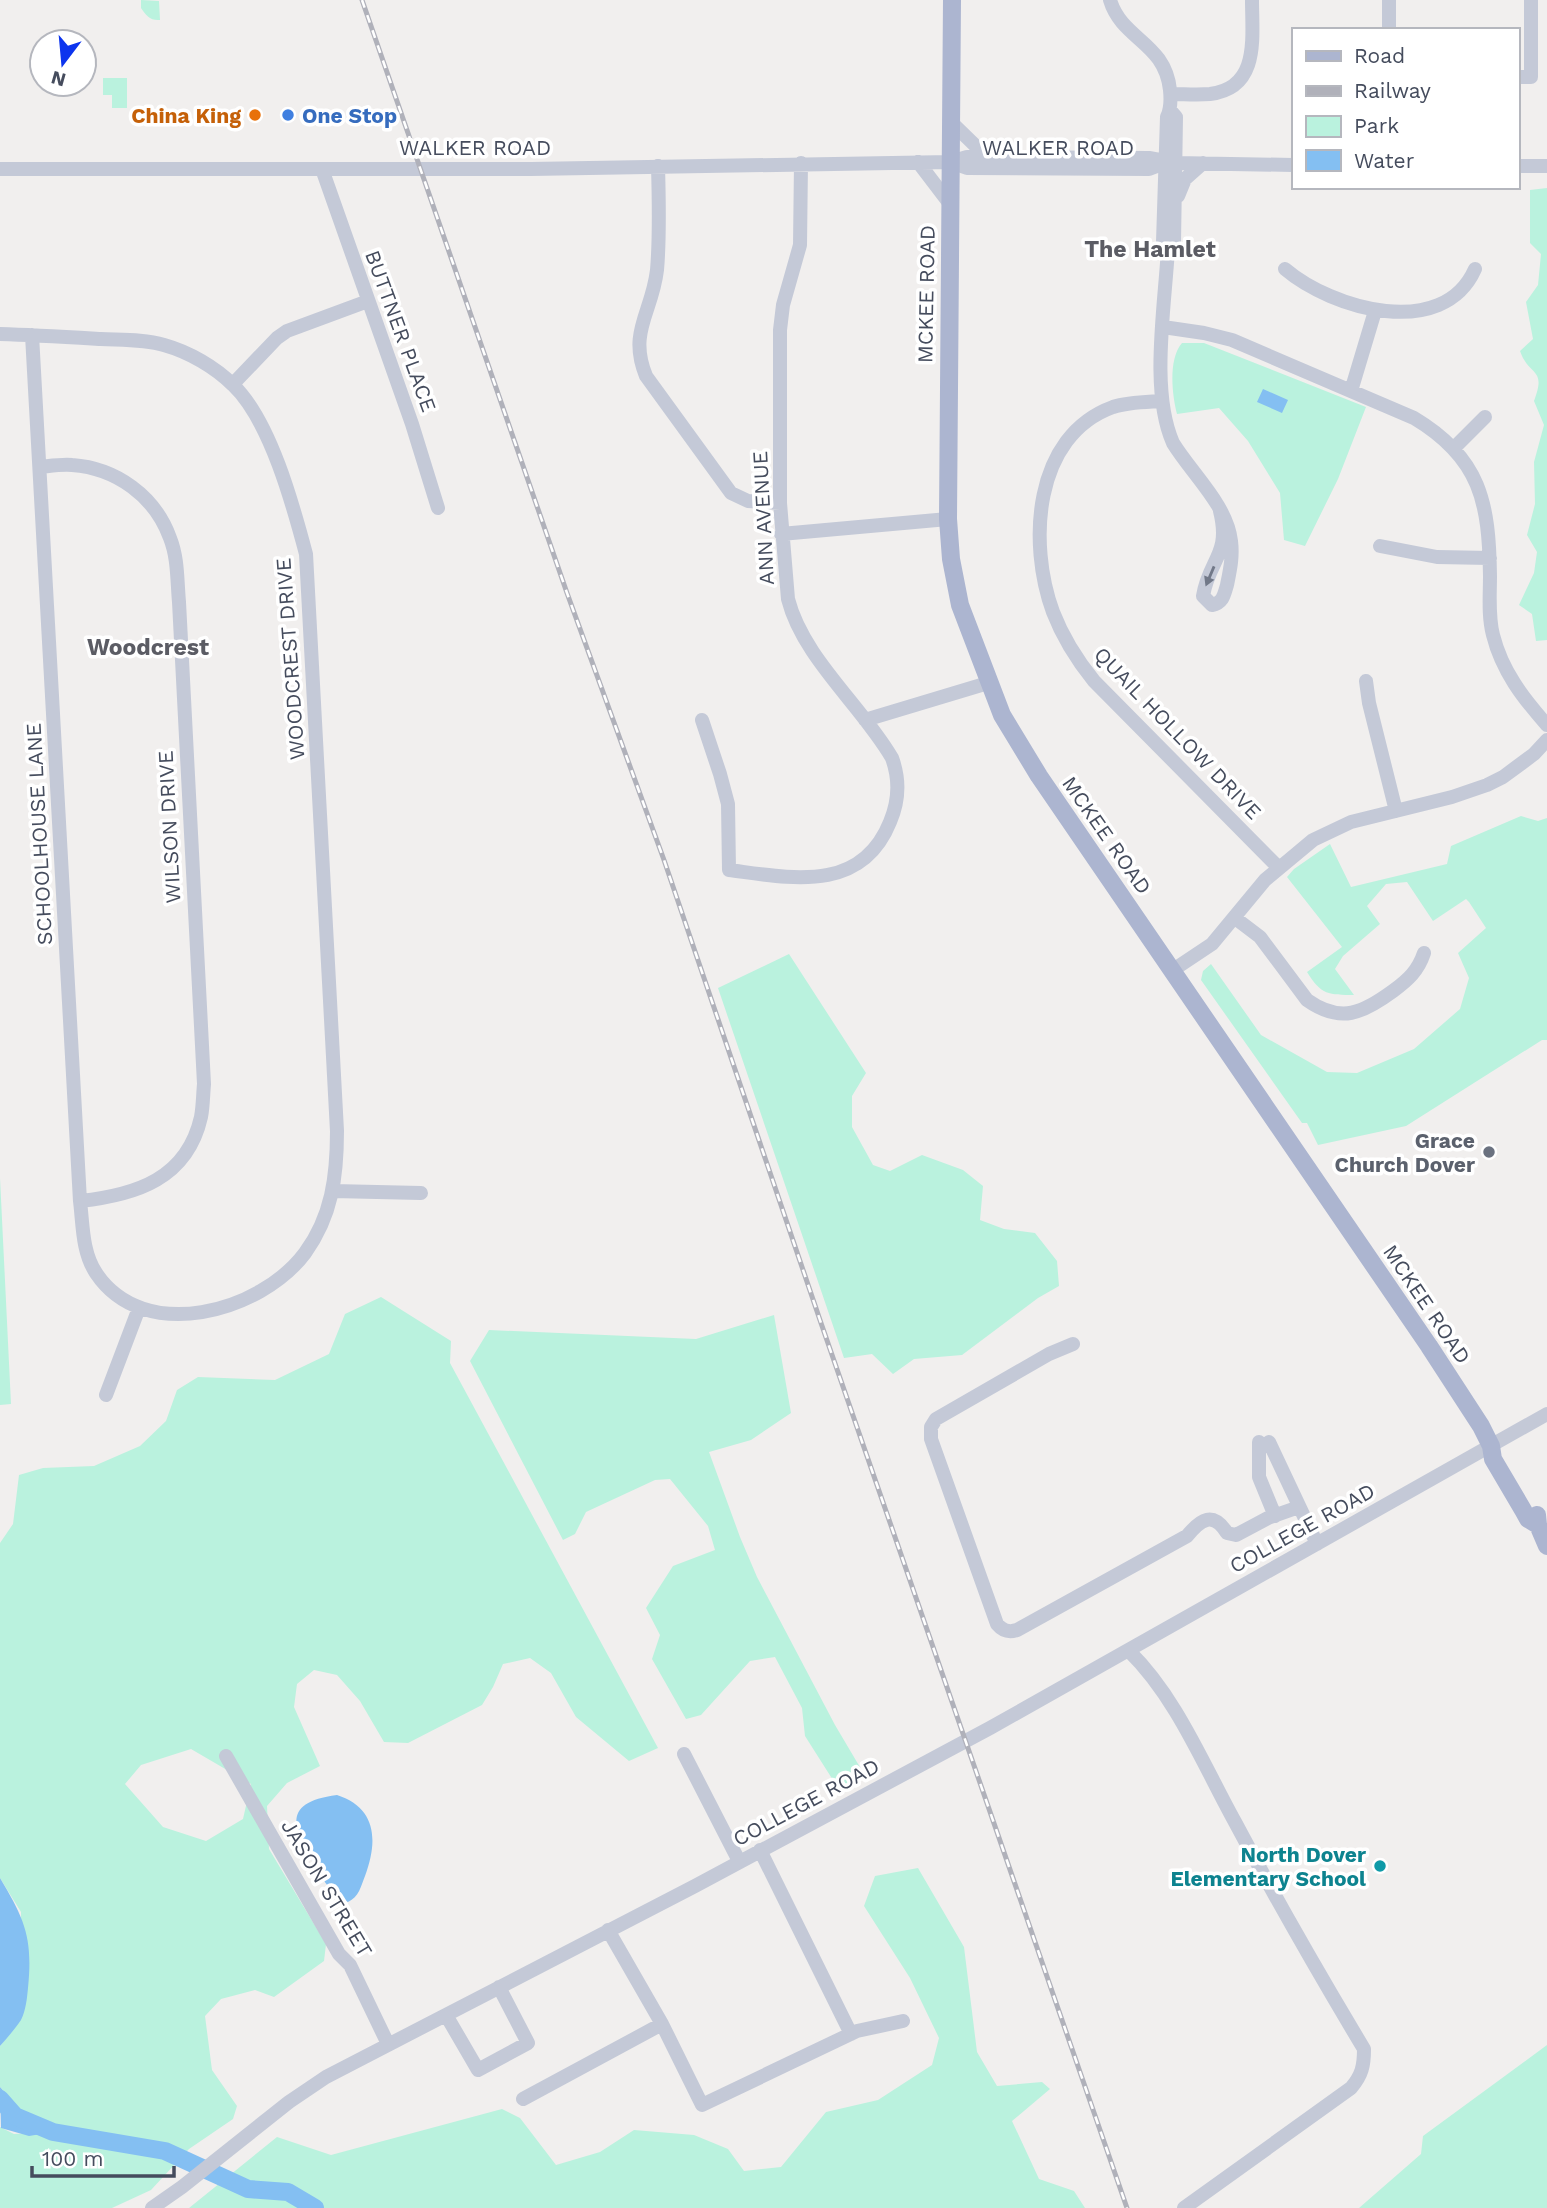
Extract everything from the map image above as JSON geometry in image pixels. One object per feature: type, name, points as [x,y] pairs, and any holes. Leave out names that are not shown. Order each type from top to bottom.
[{"type":"main road","name":"MCKEE ROAD","points":[[952,0],[948,519],[951,559],[960,605],[988,683],[1002,715],[1039,776],[1429,1346],[1491,1446],[1493,1459],[1528,1519],[1538,1525],[1547,1546]]},
{"type":"street","points":[[1110,0],[1125,27],[1148,45],[1162,63],[1169,82],[1170,110],[1176,117],[1163,242],[1168,248]]},
{"type":"street","points":[[1171,94],[1211,94],[1232,87],[1241,80],[1251,53],[1252,0]]},
{"type":"street","points":[[1389,0],[1389,28]]},
{"type":"street","points":[[1519,77],[1531,77],[1531,0]]},
{"type":"street","points":[[951,122],[987,157]]},
{"type":"street","name":"WALKER ROAD","points":[[0,169],[658,166],[950,162],[967,157],[1149,158],[1170,163],[1292,164]]},
{"type":"street","points":[[918,162],[950,204]]},
{"type":"street","name":"WALKER ROAD","points":[[950,162],[967,168],[1137,169],[1149,169],[1170,163]]},
{"type":"street","name":"ANN AVENUE","points":[[702,720],[727,797],[729,870],[793,879],[818,878],[855,865],[875,847],[892,818],[896,805],[898,779],[892,758],[796,624],[788,599],[780,503],[780,330],[783,304],[800,245],[801,163]]},
{"type":"street","points":[[1170,163],[1175,204],[1174,242],[1168,248],[1161,401],[1163,416],[1173,443],[1220,511],[1231,538],[1232,562],[1223,597],[1212,605],[1203,596],[1223,545],[1224,527],[1220,511]]},
{"type":"street","points":[[1175,204],[1185,179],[1203,163]]},
{"type":"street","points":[[658,166],[658,257],[654,291],[638,340],[641,363],[646,376],[731,493],[748,501],[780,503]]},
{"type":"street","points":[[1519,166],[1547,166]]},
{"type":"street","name":"BUTTNER PLACE","points":[[321,169],[412,424],[438,508]]},
{"type":"street","points":[[1285,269],[1305,284],[1375,311],[1409,311],[1448,301],[1464,289],[1475,269]]},
{"type":"street","points":[[233,384],[287,331],[368,301]]},
{"type":"street","points":[[1351,391],[1375,311]]},
{"type":"street","points":[[1163,327],[1232,340],[1414,418],[1454,448],[1480,492],[1488,526],[1491,618],[1497,647],[1511,679],[1547,725]]},
{"type":"street","name":"WOODCREST DRIVE","points":[[0,334],[139,341],[164,345],[195,357],[233,384],[249,404],[267,438],[298,523],[306,554],[337,1131],[337,1170],[333,1191],[326,1215],[304,1253],[264,1288],[224,1308],[188,1315],[166,1314],[139,1308]]},
{"type":"street","name":"SCHOOLHOUSE LANE","points":[[32,335],[80,1200],[85,1247],[103,1282],[139,1308]]},
{"type":"street","name":"QUAIL HOLLOW DRIVE","points":[[1161,401],[1129,404],[1101,413],[1077,429],[1057,455],[1050,471],[1041,509],[1040,548],[1046,588],[1064,638],[1094,681],[1278,867]]},
{"type":"street","points":[[1454,448],[1485,417]]},
{"type":"street","name":"WILSON DRIVE","points":[[40,467],[72,465],[110,474],[128,483],[146,497],[160,516],[171,539],[176,561],[180,615],[204,1084],[201,1117],[188,1147],[172,1169],[159,1179],[139,1190],[115,1197],[80,1200]]},
{"type":"street","points":[[781,534],[948,519]]},
{"type":"street","points":[[1380,546],[1437,557],[1490,558]]},
{"type":"street","points":[[1366,681],[1396,811]]},
{"type":"street","points":[[865,720],[988,683]]},
{"type":"street","points":[[1173,970],[1212,944],[1278,867],[1304,846],[1351,822],[1452,797],[1487,785],[1534,754],[1547,740]]},
{"type":"street","points":[[1235,918],[1260,937],[1307,1000],[1338,1014],[1361,1012],[1372,1006],[1410,978],[1424,953]]},
{"type":"street","points":[[333,1191],[421,1193]]},
{"type":"street","points":[[106,1395],[139,1308]]},
{"type":"street","points":[[1073,1344],[1049,1354],[947,1412],[936,1419],[931,1427],[931,1439],[980,1580],[1001,1629],[1017,1630],[1187,1536],[1198,1522],[1212,1520],[1220,1523],[1227,1533],[1236,1535],[1299,1507]]},
{"type":"street","name":"COLLEGE ROAD","points":[[152,2208],[289,2102],[326,2077],[989,1728],[1547,1414]]},
{"type":"street","points":[[1275,1516],[1259,1477],[1264,1442],[1317,1544]]},
{"type":"street","points":[[1129,1651],[1147,1668],[1174,1710],[1289,1922],[1364,2049],[1364,2065],[1360,2077],[1351,2088],[1184,2208]]},
{"type":"street","points":[[684,1754],[739,1861]]},
{"type":"street","name":"JASON STREET","points":[[226,1756],[339,1954],[350,1965],[387,2044]]},
{"type":"street","points":[[760,1850],[852,2034]]},
{"type":"street","points":[[608,1930],[662,2024],[702,2105],[852,2034],[903,2021]]},
{"type":"street","points":[[446,2015],[478,2070],[528,2043],[499,1987]]},
{"type":"street","points":[[523,2099],[662,2024]]},
{"type":"green space","points":[[141,0],[159,1],[160,20],[154,20],[147,15],[141,8]]},
{"type":"green space","points":[[103,78],[127,78],[127,108],[112,108],[112,95],[103,95]]},
{"type":"green space","points":[[1547,188],[1547,640],[1536,641],[1532,614],[1519,605],[1534,573],[1537,552],[1527,535],[1535,504],[1534,462],[1544,425],[1534,401],[1538,390],[1538,377],[1520,351],[1533,339],[1526,302],[1538,285],[1541,254],[1530,243],[1530,190]]},
{"type":"green space","points":[[1182,343],[1204,343],[1366,407],[1338,479],[1305,546],[1284,540],[1280,493],[1248,441],[1219,408],[1177,414],[1173,367]]},
{"type":"green space","points":[[1521,816],[1538,821],[1547,818],[1547,1040],[1542,1040],[1406,1126],[1318,1145],[1307,1123],[1302,1123],[1201,980],[1203,971],[1211,964],[1261,1035],[1327,1072],[1357,1073],[1414,1049],[1460,1009],[1469,978],[1458,953],[1486,928],[1469,902],[1466,899],[1433,921],[1407,882],[1386,884],[1367,906],[1380,924],[1343,956],[1335,969],[1354,995],[1332,994],[1321,989],[1307,972],[1342,947],[1287,877],[1330,844],[1351,887],[1447,864],[1451,846]]},
{"type":"green space","points":[[789,954],[866,1073],[852,1096],[852,1127],[873,1165],[890,1171],[922,1155],[963,1170],[983,1186],[980,1220],[1004,1229],[1035,1233],[1057,1261],[1059,1286],[1038,1298],[962,1355],[914,1359],[893,1374],[872,1354],[844,1358],[718,988]]},
{"type":"green space","points":[[0,1178],[11,1404],[0,1405]]},
{"type":"green space","points":[[381,1297],[451,1341],[450,1363],[658,1748],[629,1761],[576,1717],[551,1673],[530,1658],[503,1664],[482,1705],[408,1743],[384,1742],[360,1701],[337,1675],[314,1670],[297,1684],[294,1707],[320,1766],[287,1783],[267,1806],[269,1849],[326,1944],[324,1961],[274,1997],[255,1990],[221,1999],[205,2016],[212,2070],[237,2106],[233,2119],[189,2149],[151,2190],[112,2208],[0,2208],[0,2127],[14,2134],[53,2132],[19,2109],[0,2087],[0,2046],[21,2019],[21,1912],[0,1878],[0,1543],[13,1524],[19,1475],[43,1468],[94,1466],[140,1446],[166,1421],[177,1390],[198,1377],[275,1380],[329,1354],[345,1314]],"holes":[[[191,1749],[251,1784],[243,1819],[206,1841],[163,1827],[125,1784],[141,1765]]]},
{"type":"green space","points":[[774,1315],[791,1413],[751,1440],[709,1452],[757,1577],[864,1774],[838,1788],[805,1736],[802,1708],[775,1657],[750,1661],[701,1715],[686,1719],[652,1659],[660,1635],[646,1608],[673,1566],[715,1550],[708,1526],[670,1479],[655,1480],[586,1512],[575,1534],[563,1540],[470,1361],[489,1330],[696,1339]]},
{"type":"green space","points":[[918,1868],[964,1947],[977,2052],[997,2086],[1042,2082],[1050,2089],[1012,2121],[1039,2179],[1074,2191],[1085,2208],[189,2208],[277,2137],[331,2155],[502,2109],[520,2118],[556,2165],[600,2152],[634,2130],[694,2135],[728,2149],[744,2171],[781,2167],[826,2112],[878,2100],[932,2065],[939,2038],[910,1978],[864,1906],[875,1876]]},
{"type":"green space","points":[[1547,2045],[1547,2208],[1359,2208],[1421,2154],[1423,2136]]},
{"type":"water","points":[[1263,389],[1288,400],[1282,413],[1257,402]]},
{"type":"water","points":[[337,1795],[360,1808],[371,1827],[372,1850],[369,1863],[357,1894],[348,1902],[336,1895],[323,1879],[305,1848],[297,1826],[300,1809],[320,1798]]},
{"type":"water","points":[[0,1878],[16,1906],[25,1930],[29,1971],[23,2016],[0,2046]]},
{"type":"water","points":[[0,2087],[19,2109],[53,2132],[29,2136],[1,2128]]},
{"type":"waterway","points":[[0,2099],[15,2116],[53,2132],[165,2151],[248,2189],[288,2192],[315,2208]]},
{"type":"railway","points":[[362,0],[567,593],[664,860],[1127,2208]]},
{"type":"place","name":"China King","points":[[255,115]]},
{"type":"place","name":"One Stop","points":[[288,115]]},
{"type":"place","name":"Grace Church Dover","points":[[1489,1152]]},
{"type":"place","name":"North Dover Elementary School","points":[[1380,1866]]},
{"type":"district","name":"The Hamlet","points":[[1150,249]]},
{"type":"district","name":"Woodcrest","points":[[148,647]]}]
